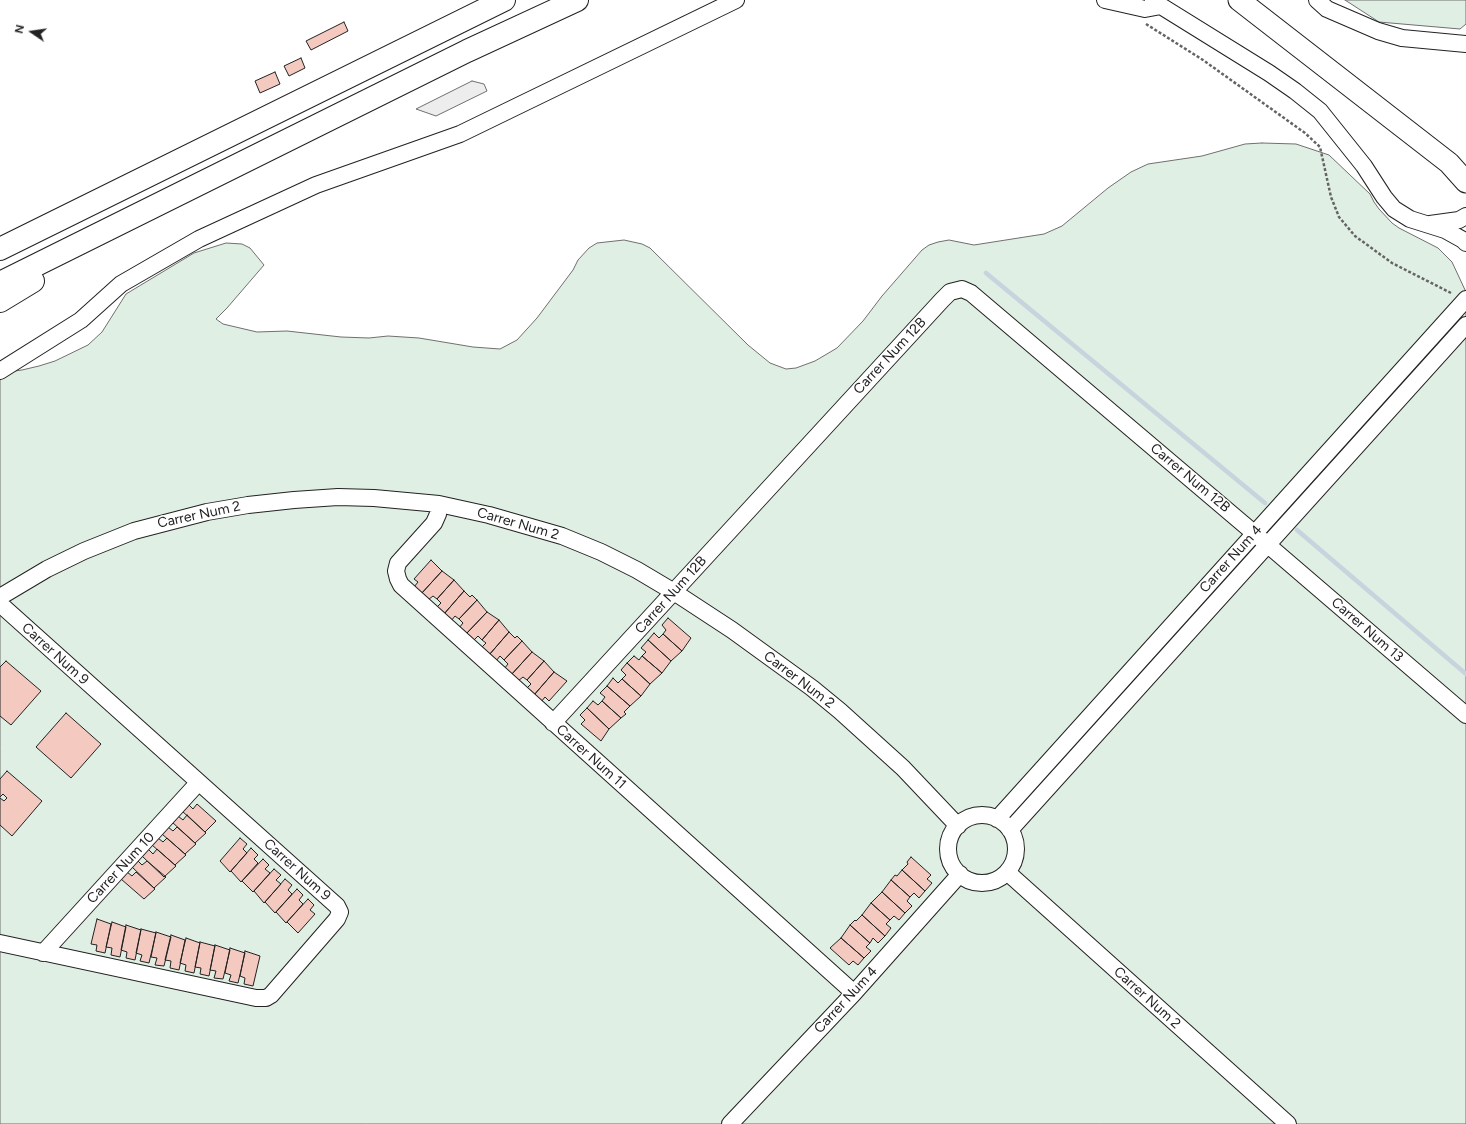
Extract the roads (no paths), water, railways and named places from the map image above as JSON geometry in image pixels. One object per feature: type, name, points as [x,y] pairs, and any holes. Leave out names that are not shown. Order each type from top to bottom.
[{"type":"highway","points":[[0,248],[28,236],[504,0]]},
{"type":"highway","points":[[0,283],[467,51],[577,0]]},
{"type":"highway","points":[[0,301],[159,205]]},
{"type":"main road","points":[[1239,0],[1457,163],[1466,182]]},
{"type":"street","points":[[0,371],[81,320],[121,284],[199,239],[316,185],[460,134],[736,0]]},
{"type":"street","points":[[1105,0],[1145,10],[1157,3],[1269,73],[1320,111],[1364,166],[1384,197],[1394,209],[1402,215],[1427,225],[1445,230],[1466,243]]},
{"type":"street","points":[[1317,0],[1327,9],[1378,31],[1402,38],[1466,44]]},
{"type":"street","points":[[1427,225],[1459,220],[1466,216]]},
{"type":"street","name":"Carrer Num 12B","points":[[553,723],[942,300],[950,292],[962,289],[971,293],[1268,545]]},
{"type":"street","name":"Carrer Num 4","points":[[997,818],[1465,301]]},
{"type":"street","name":"Carrer Num 4","points":[[1010,830],[1466,325]]},
{"type":"street","name":"Carrer Num 2","points":[[0,597],[47,569],[84,551],[134,531],[207,512],[248,505],[286,500],[338,498],[401,500],[440,504],[489,515],[562,536],[601,552],[674,592],[732,630],[812,688],[872,740],[903,768],[958,826]]},
{"type":"street","name":"Carrer Num 11","points":[[440,504],[434,523],[398,563],[396,571],[401,585],[854,993]]},
{"type":"street","name":"Carrer Num 13","points":[[1268,545],[1466,715]]},
{"type":"street","name":"Carrer Num 9","points":[[0,604],[337,906],[340,912],[337,919],[271,995],[266,998],[256,998],[0,943]]},
{"type":"street","name":"Carrer Num 10","points":[[43,953],[198,783]]},
{"type":"street","points":[[985,815],[997,818],[1005,824],[1010,830],[1016,843],[1016,854],[1012,865],[1007,872],[996,880],[986,883],[975,882],[964,878],[956,870],[950,860],[950,838],[958,826],[964,820],[974,816],[985,815]]},
{"type":"street","name":"Carrer Num 2","points":[[1007,872],[1288,1124]]},
{"type":"street","name":"Carrer Num 4","points":[[730,1124],[854,993],[960,874]]},
{"type":"waterway","points":[[986,273],[1265,503]]},
{"type":"waterway","points":[[1297,530],[1466,674]]}]
